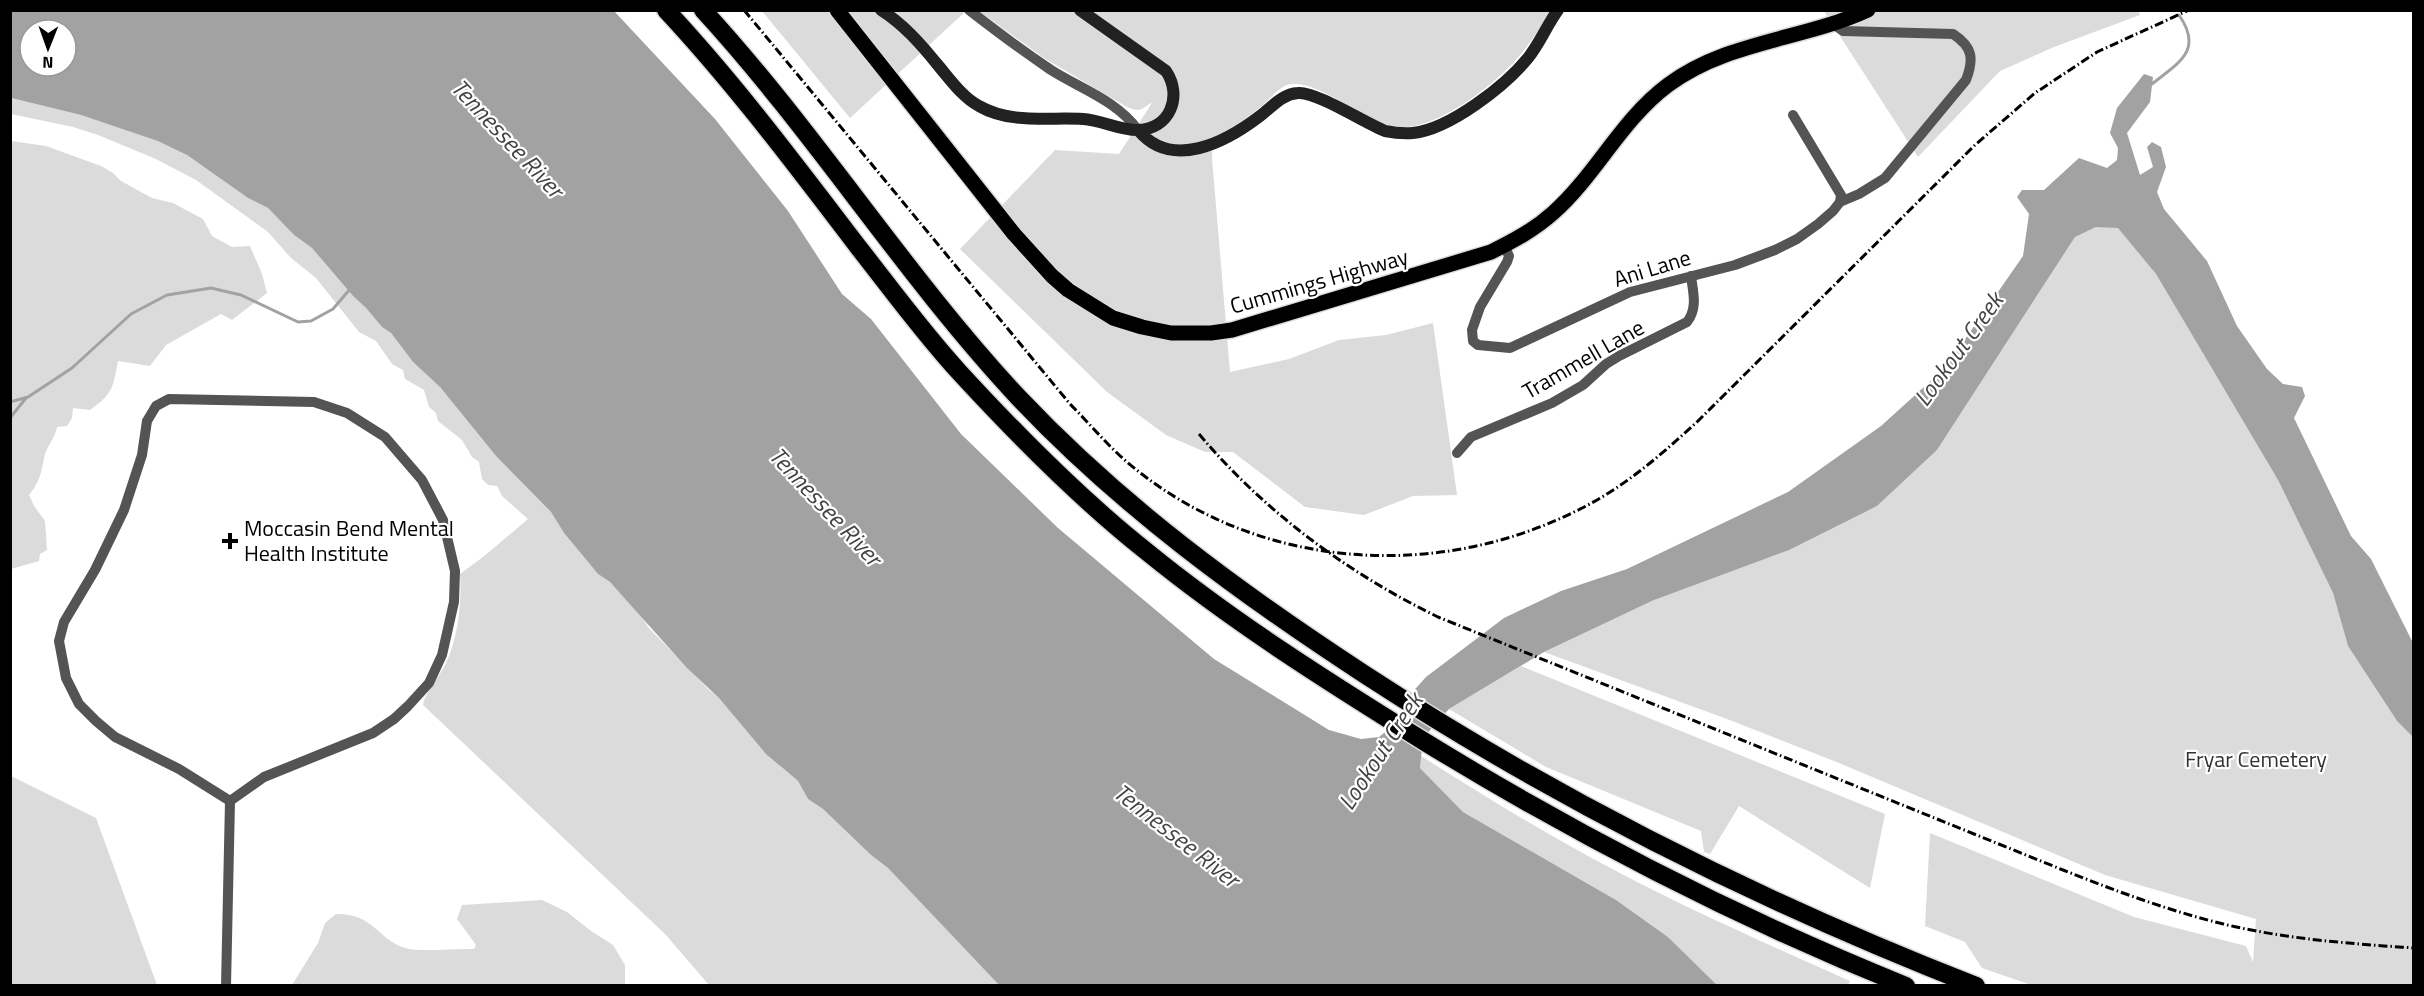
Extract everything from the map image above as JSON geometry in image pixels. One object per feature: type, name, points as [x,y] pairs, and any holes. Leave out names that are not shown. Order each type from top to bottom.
[{"type":"highway","points":[[666,10],[747,104],[904,306],[957,370],[1078,493],[1145,550],[1223,610],[1450,757],[1602,844],[1695,893],[1804,944],[1906,986]]},
{"type":"highway","points":[[703,10],[786,110],[965,338],[1067,447],[1131,505],[1210,568],[1286,623],[1461,735],[1615,823],[1706,869],[1857,938],[1976,986]]},
{"type":"main road","name":"Cummings Highway","points":[[837,10],[991,207],[1045,268],[1081,300],[1122,321],[1171,333],[1211,333],[1232,330],[1491,252],[1522,236],[1554,212],[1624,127],[1671,83],[1695,68],[1723,56],[1833,24],[1868,10]]},
{"type":"main road","points":[[881,10],[908,31],[966,96],[979,106],[996,114],[1018,118],[1091,120],[1138,130],[1155,125],[1170,111],[1174,90],[1172,80],[1158,64],[1080,10]]},
{"type":"main road","points":[[1138,130],[1158,146],[1176,151],[1208,146],[1236,133],[1284,97],[1302,92],[1385,131],[1400,134],[1433,128],[1478,104],[1504,83],[1530,56],[1558,10]]},
{"type":"street","points":[[969,10],[1053,71],[1113,105],[1128,117],[1138,130]]},
{"type":"street","name":"Ani Lane","points":[[1504,245],[1509,256],[1507,262],[1490,289],[1474,322],[1473,341],[1478,345],[1510,348],[1630,292],[1735,265],[1797,239],[1818,224],[1840,202],[1859,194],[1885,178],[1966,80],[1972,65],[1970,52],[1963,41],[1953,34],[1843,31],[1833,24]]},
{"type":"street","points":[[1793,115],[1842,195],[1840,202]]},
{"type":"street","name":"Trammell Lane","points":[[1457,453],[1471,437],[1552,403],[1583,384],[1619,356],[1687,322],[1693,314],[1694,304],[1691,276]]},
{"type":"street","points":[[169,399],[314,402],[347,413],[385,437],[422,480],[443,520],[454,571],[454,602],[442,655],[429,683],[394,719],[373,733],[264,777],[230,801],[179,769],[115,736],[96,721],[79,704],[66,678],[59,641],[64,622],[95,570],[123,510],[142,455],[147,421],[156,406],[169,399]]},
{"type":"street","points":[[226,986],[230,801]]},
{"type":"green space","points":[[1827,10],[2138,10],[2140,15],[2054,47],[2000,71],[1918,157],[1825,13]]},
{"type":"green space","points":[[762,11],[966,11],[850,118]]},
{"type":"green space","points":[[979,11],[1551,11],[1531,41],[1506,70],[1462,105],[1430,121],[1410,127],[1386,125],[1370,119],[1322,91],[1301,84],[1292,84],[1280,89],[1239,123],[1213,137],[1212,158],[1230,372],[1289,359],[1339,340],[1386,335],[1433,323],[1457,495],[1413,496],[1364,515],[1305,507],[1233,452],[1205,452],[1166,435],[1107,392],[960,249],[1055,150],[1119,154],[1152,103],[1139,110],[1127,107],[1044,58]]},
{"type":"green space","points":[[10,98],[81,115],[158,140],[187,155],[248,198],[268,208],[294,235],[312,248],[353,296],[382,327],[391,333],[413,362],[440,387],[496,456],[551,512],[564,533],[598,574],[610,582],[636,609],[649,628],[719,698],[782,768],[798,781],[808,799],[823,809],[888,868],[999,985],[709,985],[665,934],[423,705],[446,663],[454,642],[460,608],[460,574],[528,519],[502,496],[497,486],[488,485],[482,479],[479,462],[472,457],[462,440],[438,421],[436,413],[429,407],[424,390],[405,379],[403,370],[392,364],[376,341],[359,332],[316,278],[291,258],[268,232],[196,180],[156,159],[73,127],[11,114]]},
{"type":"green space","points":[[11,141],[46,146],[101,166],[121,181],[152,198],[173,203],[203,219],[212,236],[232,247],[250,246],[267,293],[232,320],[221,314],[166,345],[150,366],[118,361],[113,384],[108,394],[90,410],[73,408],[72,418],[67,426],[57,427],[45,454],[38,480],[29,495],[45,521],[47,550],[40,554],[39,561],[11,569]]},
{"type":"green space","name":"Fryar Cemetery","points":[[2096,227],[2118,227],[2156,274],[2278,480],[2333,593],[2348,646],[2397,721],[2413,737],[2413,985],[2034,986],[1982,968],[1965,942],[1925,926],[1930,833],[2134,917],[2246,946],[2253,962],[2256,919],[2105,875],[1839,763],[1544,652],[1654,600],[1877,506],[1937,450],[2075,237]]},
{"type":"green space","points":[[1521,666],[1885,814],[1870,888],[1739,806],[1710,854],[1704,852],[1701,831],[1546,767],[1449,709]]},
{"type":"green space","points":[[1421,756],[1593,859],[1704,915],[1850,981],[1848,985],[1717,985],[1668,937],[1616,900],[1463,812],[1420,768]]},
{"type":"green space","points":[[11,776],[96,818],[157,985],[11,985]]},
{"type":"green space","points":[[542,900],[567,912],[613,945],[625,965],[625,985],[292,985],[318,943],[325,923],[336,914],[349,915],[368,922],[388,939],[405,948],[474,949],[476,945],[457,919],[462,905]]},
{"type":"water","points":[[11,11],[614,11],[715,119],[788,211],[842,294],[871,319],[961,434],[1058,528],[1214,659],[1329,730],[1361,739],[1379,737],[1395,724],[1409,696],[1426,677],[1504,618],[1561,591],[1627,569],[1788,492],[1881,426],[1945,368],[2023,256],[2029,214],[2017,197],[2022,190],[2044,190],[2079,158],[2107,168],[2117,160],[2118,148],[2110,133],[2117,108],[2144,74],[2153,77],[2150,102],[2127,133],[2140,175],[2153,167],[2147,147],[2152,142],[2161,147],[2166,167],[2157,192],[2164,209],[2207,261],[2237,326],[2267,369],[2283,384],[2302,387],[2305,396],[2294,418],[2351,536],[2371,559],[2413,643],[2413,737],[2397,721],[2348,646],[2333,593],[2278,480],[2156,274],[2118,228],[2096,227],[2075,237],[1937,450],[1877,506],[1789,550],[1654,600],[1544,652],[1449,709],[1423,738],[1420,768],[1463,812],[1616,900],[1668,937],[1717,985],[999,985],[888,868],[823,809],[808,799],[798,781],[766,754],[719,698],[687,668],[610,582],[598,574],[564,533],[551,512],[496,456],[440,387],[413,362],[391,333],[382,327],[353,296],[312,248],[294,235],[268,208],[248,198],[187,155],[158,141],[81,115],[11,98]]},
{"type":"waterway","points":[[2148,82],[2152,84],[2185,55],[2189,38],[2179,15]]},
{"type":"waterway","points":[[10,402],[28,397],[72,368],[131,314],[167,295],[211,288],[241,295],[298,322],[311,321],[333,309],[350,289]]},
{"type":"waterway","points":[[10,418],[26,398]]},
{"type":"railway","points":[[744,10],[1070,404],[1127,462],[1176,497],[1229,525],[1285,543],[1343,553],[1402,555],[1461,549],[1519,535],[1574,512],[1624,483],[1698,421],[1975,145],[2035,93],[2097,52],[2189,10]]},
{"type":"railway","points":[[1199,434],[1251,489],[1309,538],[1371,580],[1438,617],[2063,870],[2151,903],[2218,923],[2284,936],[2414,948]]},
{"type":"place","name":"Moccasin Bend Mental Health Institute","points":[[230,541]]},
{"type":"water label","name":"Tennessee River","points":[[508,138]]},
{"type":"water label","name":"Lookout Creek","points":[[1958,349]]},
{"type":"water label","name":"Tennessee River","points":[[826,506]]},
{"type":"water label","name":"Lookout Creek","points":[[1380,751]]},
{"type":"water label","name":"Tennessee River","points":[[1177,835]]}]
